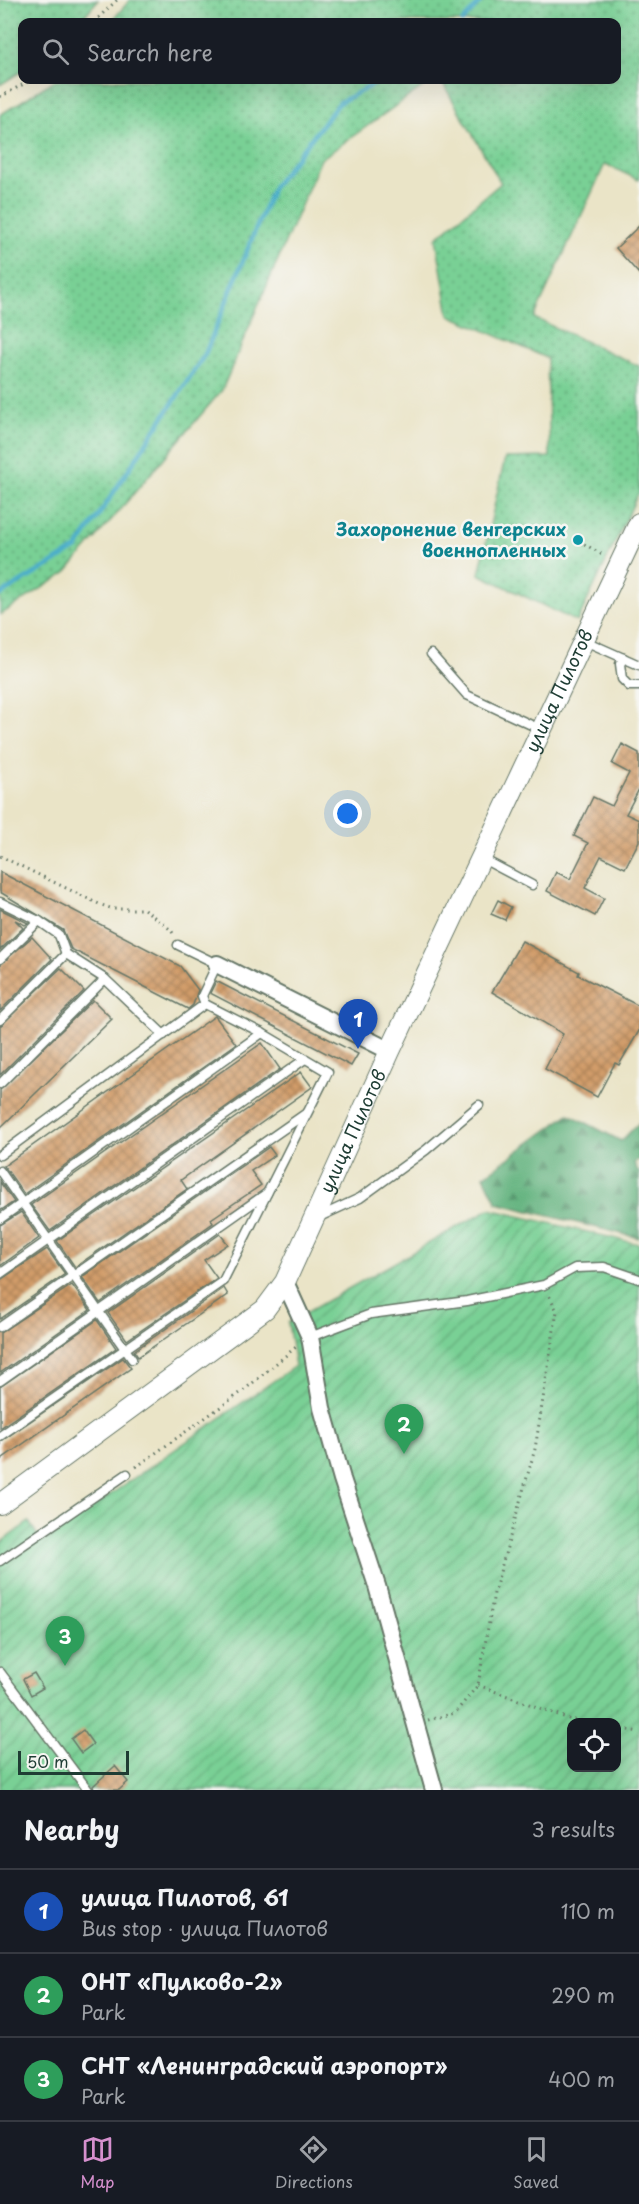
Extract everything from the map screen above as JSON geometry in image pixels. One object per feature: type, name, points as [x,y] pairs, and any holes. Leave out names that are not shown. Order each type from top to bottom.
[{"type":"street","name":"улица Пилотов","points":[[0,1504],[265,1309],[285,1282],[390,1051],[639,523]]},
{"type":"street","points":[[217,964],[390,1051]]},
{"type":"street","points":[[285,1282],[310,1337],[322,1408],[377,1587],[434,1790]]},
{"type":"lane","points":[[584,641],[639,665]]},
{"type":"lane","points":[[431,654],[467,695],[542,730]]},
{"type":"lane","points":[[624,658],[620,664],[622,679],[628,686],[639,686]]},
{"type":"lane","points":[[481,858],[532,885]]},
{"type":"lane","points":[[0,902],[39,921],[59,935],[66,954],[105,979],[164,1035]]},
{"type":"lane","points":[[0,959],[39,921]]},
{"type":"lane","points":[[0,1436],[223,1281],[328,1072],[262,1033],[205,1004],[202,996],[217,964],[178,945]]},
{"type":"lane","points":[[0,1020],[66,954]]},
{"type":"lane","points":[[0,1084],[105,979]]},
{"type":"lane","points":[[0,1155],[205,1004]]},
{"type":"lane","points":[[0,1219],[262,1033]]},
{"type":"lane","points":[[0,1274],[305,1059]]},
{"type":"lane","points":[[313,1220],[360,1198],[426,1150],[479,1105]]},
{"type":"lane","points":[[0,1327],[307,1112]]},
{"type":"lane","points":[[0,1171],[132,1359]]},
{"type":"lane","points":[[0,1381],[267,1192]]},
{"type":"lane","points":[[310,1337],[371,1314],[467,1301],[544,1286],[574,1268],[604,1267],[639,1279]]},
{"type":"lane","points":[[0,1560],[127,1474]]},
{"type":"lane","points":[[0,1672],[88,1790]]},
{"type":"path","points":[[98,18],[117,0]]},
{"type":"path","points":[[0,97],[24,84]]},
{"type":"path","points":[[579,541],[619,565]]},
{"type":"path","points":[[0,856],[99,904],[113,909],[144,909],[171,930],[178,945]]},
{"type":"path","points":[[415,1723],[455,1713],[478,1685],[494,1593],[535,1449],[557,1311],[544,1286]]},
{"type":"path","points":[[127,1474],[243,1391],[310,1337]]},
{"type":"path","points":[[478,1685],[567,1718]]},
{"type":"path","points":[[621,1729],[639,1732]]},
{"type":"green space","points":[[0,0],[98,0],[82,18],[18,18],[18,74],[0,85]]},
{"type":"green space","points":[[130,0],[639,0],[639,180],[605,164],[534,318],[639,366],[639,492],[577,622],[479,574],[505,458],[550,457],[547,358],[449,315],[436,238],[501,183],[443,84],[621,84],[621,18],[114,18]]},
{"type":"green space","points":[[49,84],[426,84],[321,159],[222,390],[66,573],[0,615],[0,115]]},
{"type":"green space","points":[[569,1114],[621,1141],[639,1123],[639,1159],[634,1163],[639,1173],[639,1238],[497,1203],[484,1176]]},
{"type":"green space","points":[[489,1209],[639,1244],[639,1790],[0,1790],[0,1543],[29,1522],[42,1542],[295,1366],[288,1323]]},
{"type":"building","points":[[639,226],[639,274],[616,248]]},
{"type":"building","points":[[622,744],[639,753],[639,789],[626,814],[639,820],[639,841],[625,868],[601,856],[585,888],[604,898],[595,916],[547,891],[556,872],[570,879],[588,843],[574,836],[593,797],[612,806],[629,773],[612,764]]},
{"type":"building","points":[[0,872],[180,966],[198,990],[193,1005],[188,1009],[71,949],[63,930],[0,892]]},
{"type":"building","points":[[498,900],[511,907],[505,920],[491,914]]},
{"type":"building","points":[[0,909],[28,923],[25,925],[15,920],[23,928],[0,950]]},
{"type":"building","points":[[32,937],[52,959],[0,1011],[0,965]]},
{"type":"building","points":[[522,941],[579,972],[578,975],[639,1006],[639,1031],[619,1065],[615,1063],[597,1097],[545,1069],[563,1034],[492,992]]},
{"type":"building","points":[[61,968],[84,991],[0,1075],[0,1026]]},
{"type":"building","points":[[216,981],[358,1054],[351,1066],[210,993]]},
{"type":"building","points":[[93,1000],[112,1019],[0,1128],[0,1090]]},
{"type":"building","points":[[215,1016],[236,1044],[24,1194],[4,1166]]},
{"type":"building","points":[[262,1043],[280,1069],[50,1231],[31,1205]]},
{"type":"building","points":[[301,1072],[312,1087],[181,1180],[187,1189],[75,1267],[57,1241]]},
{"type":"building","points":[[269,1147],[275,1155],[251,1171],[261,1185],[211,1219],[213,1223],[100,1303],[82,1277]]},
{"type":"building","points":[[0,1182],[14,1202],[0,1211]]},
{"type":"building","points":[[21,1212],[39,1238],[0,1266],[0,1225]]},
{"type":"building","points":[[220,1234],[228,1244],[204,1260],[217,1278],[127,1340],[108,1313]]},
{"type":"building","points":[[47,1249],[65,1274],[0,1319],[0,1280]]},
{"type":"building","points":[[72,1285],[90,1310],[0,1373],[0,1333]]},
{"type":"building","points":[[224,1288],[228,1295],[138,1357],[134,1351]]},
{"type":"building","points":[[97,1320],[116,1348],[0,1428],[0,1387]]},
{"type":"building","points":[[123,1358],[131,1368],[0,1460],[0,1442]]},
{"type":"building","points":[[34,1673],[43,1688],[31,1695],[23,1679]]},
{"type":"building","points":[[83,1730],[93,1744],[81,1753],[71,1739]]},
{"type":"building","points":[[115,1766],[128,1782],[119,1790],[94,1790],[93,1786]]},
{"type":"waterway","points":[[466,18],[482,0]]},
{"type":"waterway","points":[[0,595],[77,548],[205,354],[273,187],[340,102],[374,84]]},
{"type":"place","name":"Захоронение венгерских военнопленных","points":[[578,540]]},
{"type":"place","name":"улица Пилотов, 61","points":[[358,1049]]},
{"type":"place","name":"ОНТ «Пулково-2»","points":[[404,1454]]},
{"type":"place","name":"СНТ «Ленинградский аэропорт»","points":[[65,1666]]}]
